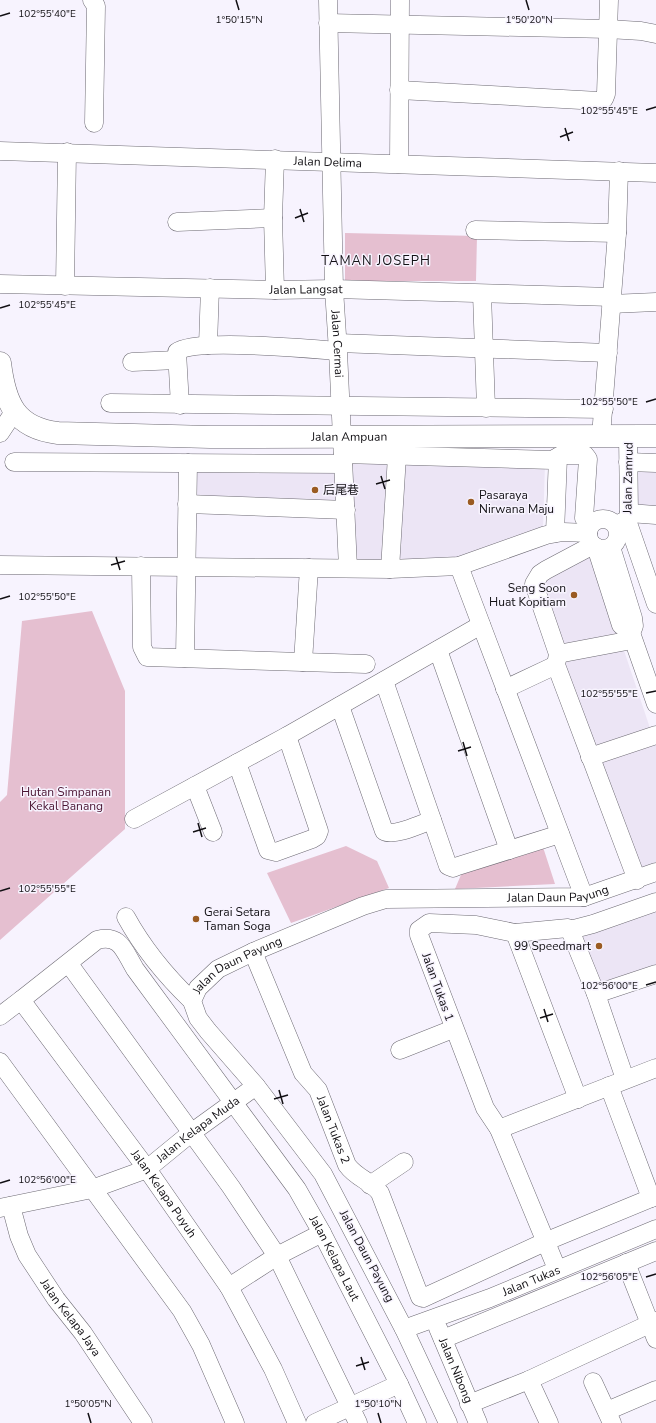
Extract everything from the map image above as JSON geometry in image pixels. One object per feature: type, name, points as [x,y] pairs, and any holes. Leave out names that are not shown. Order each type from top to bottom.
[{"type":"main road","points":[[0,363],[2,384],[14,412]]},
{"type":"main road","name":"Jalan Ampuan","points":[[14,412],[24,422],[42,431],[58,433],[210,437],[342,451],[602,436],[656,436]]},
{"type":"street","points":[[92,0],[96,6],[94,123]]},
{"type":"street","name":"Jalan Cermai","points":[[328,0],[330,161],[334,289],[348,568]]},
{"type":"street","points":[[399,164],[400,0]]},
{"type":"street","points":[[399,90],[599,101],[604,99],[606,94],[609,0]]},
{"type":"street","points":[[328,23],[400,26],[608,29],[641,31],[656,34]]},
{"type":"street","name":"Jalan Delima","points":[[0,151],[67,152],[656,173]]},
{"type":"street","points":[[65,286],[67,152]]},
{"type":"street","points":[[275,159],[273,218],[275,290]]},
{"type":"street","points":[[602,436],[612,300],[619,171]]},
{"type":"street","points":[[177,222],[273,218]]},
{"type":"street","points":[[475,230],[616,232]]},
{"type":"street","name":"Jalan Langsat","points":[[0,284],[275,290],[334,289],[656,302]]},
{"type":"street","points":[[208,345],[210,288]]},
{"type":"street","points":[[482,294],[486,408]]},
{"type":"street","points":[[180,405],[177,352],[181,349],[208,345],[484,348],[608,353]]},
{"type":"street","points":[[132,362],[177,360]]},
{"type":"street","points":[[110,403],[604,409]]},
{"type":"street","points":[[0,433],[14,412]]},
{"type":"street","name":"Jalan Zamrud","points":[[628,436],[628,462],[624,519],[656,604]]},
{"type":"street","points":[[14,462],[188,463],[342,451],[397,456],[552,460],[561,455],[585,455],[587,456],[584,518],[596,539]]},
{"type":"street","points":[[390,570],[397,456]]},
{"type":"street","points":[[555,533],[558,457]]},
{"type":"street","points":[[628,462],[656,463]]},
{"type":"street","points":[[185,658],[188,463]]},
{"type":"street","points":[[187,504],[346,510]]},
{"type":"street","points":[[656,516],[624,519],[612,522],[604,518],[595,521],[596,539],[621,625],[632,636],[656,704]]},
{"type":"street","points":[[0,565],[348,568],[390,570],[459,566],[536,538],[555,533],[596,539],[618,537],[624,519]]},
{"type":"street","points":[[596,539],[546,570],[536,579],[534,584],[557,659],[590,757],[637,880]]},
{"type":"street","points":[[141,566],[142,647],[147,657],[366,664]]},
{"type":"street","points":[[459,566],[584,896]]},
{"type":"street","points":[[303,662],[309,568]]},
{"type":"street","points":[[134,819],[287,736],[481,625]]},
{"type":"street","points":[[505,689],[557,659],[632,636]]},
{"type":"street","points":[[438,650],[509,850]]},
{"type":"street","points":[[384,681],[448,866],[453,868],[560,834]]},
{"type":"street","points":[[340,706],[384,831],[391,834],[432,820]]},
{"type":"street","points":[[590,757],[656,734]]},
{"type":"street","points":[[237,763],[268,850],[276,852],[312,839],[317,836],[320,831],[287,736]]},
{"type":"street","points":[[195,786],[213,832]]},
{"type":"street","name":"Jalan Daun Payung","points":[[448,1423],[404,1329],[324,1174],[256,1086],[208,1032],[198,1018],[192,1001],[198,988],[218,969],[253,952],[363,906],[386,899],[584,896],[637,880],[656,872]]},
{"type":"street","name":"Jalan Tukas 1","points":[[557,1269],[547,1241],[499,1129],[485,1108],[453,1029],[419,935],[419,930],[429,923],[476,925],[515,934],[568,928],[570,930],[593,924],[656,902]]},
{"type":"street","points":[[126,917],[140,939],[162,968],[192,1001]]},
{"type":"street","points":[[547,1241],[653,1197],[617,1083],[596,994],[570,930]]},
{"type":"street","points":[[515,934],[578,1099]]},
{"type":"street","name":"Jalan Kelapa Laut","points":[[22,1000],[69,964],[97,940],[108,937],[118,942],[134,969],[235,1103],[297,1189],[322,1233],[400,1384],[417,1423]]},
{"type":"street","name":"Jalan Tukas 2","points":[[253,952],[303,1074],[320,1093],[347,1165],[355,1175],[380,1193],[418,1296],[423,1298],[547,1241]]},
{"type":"street","points":[[69,964],[231,1187],[277,1256],[355,1415]]},
{"type":"street","points":[[596,994],[656,974]]},
{"type":"street","points":[[0,1016],[22,1000]]},
{"type":"street","name":"Jalan Kelapa Puyuh","points":[[22,1000],[147,1169],[228,1287],[273,1369],[297,1423]]},
{"type":"street","points":[[400,1050],[453,1029]]},
{"type":"street","points":[[0,1062],[182,1311],[201,1345],[235,1423]]},
{"type":"street","points":[[499,1129],[656,1068]]},
{"type":"street","name":"Jalan Kelapa Muda","points":[[5,1207],[92,1189],[147,1169],[191,1133],[235,1103],[256,1086]]},
{"type":"street","points":[[370,1185],[404,1162]]},
{"type":"street","name":"Jalan Kelapa Jaya","points":[[5,1207],[19,1236],[26,1255],[56,1299],[83,1333],[143,1423]]},
{"type":"street","name":"Jalan Tukas","points":[[404,1329],[490,1298],[656,1229]]},
{"type":"street","points":[[228,1287],[277,1256],[322,1233]]},
{"type":"street","points":[[443,1339],[656,1251]]},
{"type":"street","points":[[469,1404],[654,1328],[626,1263]]},
{"type":"street","name":"Jalan Nibong","points":[[434,1318],[478,1423]]},
{"type":"street","points":[[529,1380],[548,1423]]},
{"type":"street","points":[[593,1382],[610,1417],[656,1390]]},
{"type":"street","points":[[315,1423],[355,1415],[400,1384]]},
{"type":"shaded area","points":[[185,458],[545,463],[543,531],[457,562],[352,564],[350,512],[185,507]]},
{"type":"shaded area","points":[[622,458],[656,459],[656,520],[634,518]]},
{"type":"shaded area","points":[[591,552],[656,746],[656,879],[636,887],[534,576]]},
{"type":"shaded area","points":[[656,897],[656,978],[594,999],[571,926]]},
{"type":"green space","points":[[345,233],[477,236],[476,281],[345,281]]},
{"type":"green space","name":"Hutan Simpanan Kekal Banang","points":[[92,611],[125,691],[125,829],[0,940],[0,802],[7,795],[22,621]]},
{"type":"green space","points":[[542,844],[555,884],[455,889],[463,870]]},
{"type":"green space","points":[[346,846],[377,861],[389,888],[291,923],[267,873]]},
{"type":"place","name":"后尾巷","points":[[315,490]]},
{"type":"place","name":"Pasaraya Nirwana Maju","points":[[471,502]]},
{"type":"place","name":"Seng Soon Huat Kopitiam","points":[[574,595]]},
{"type":"place","name":"Gerai Setara Taman Soga","points":[[196,919]]},
{"type":"place","name":"99 Speedmart","points":[[599,946]]},
{"type":"district","name":"TAMAN JOSEPH","points":[[376,260]]}]
